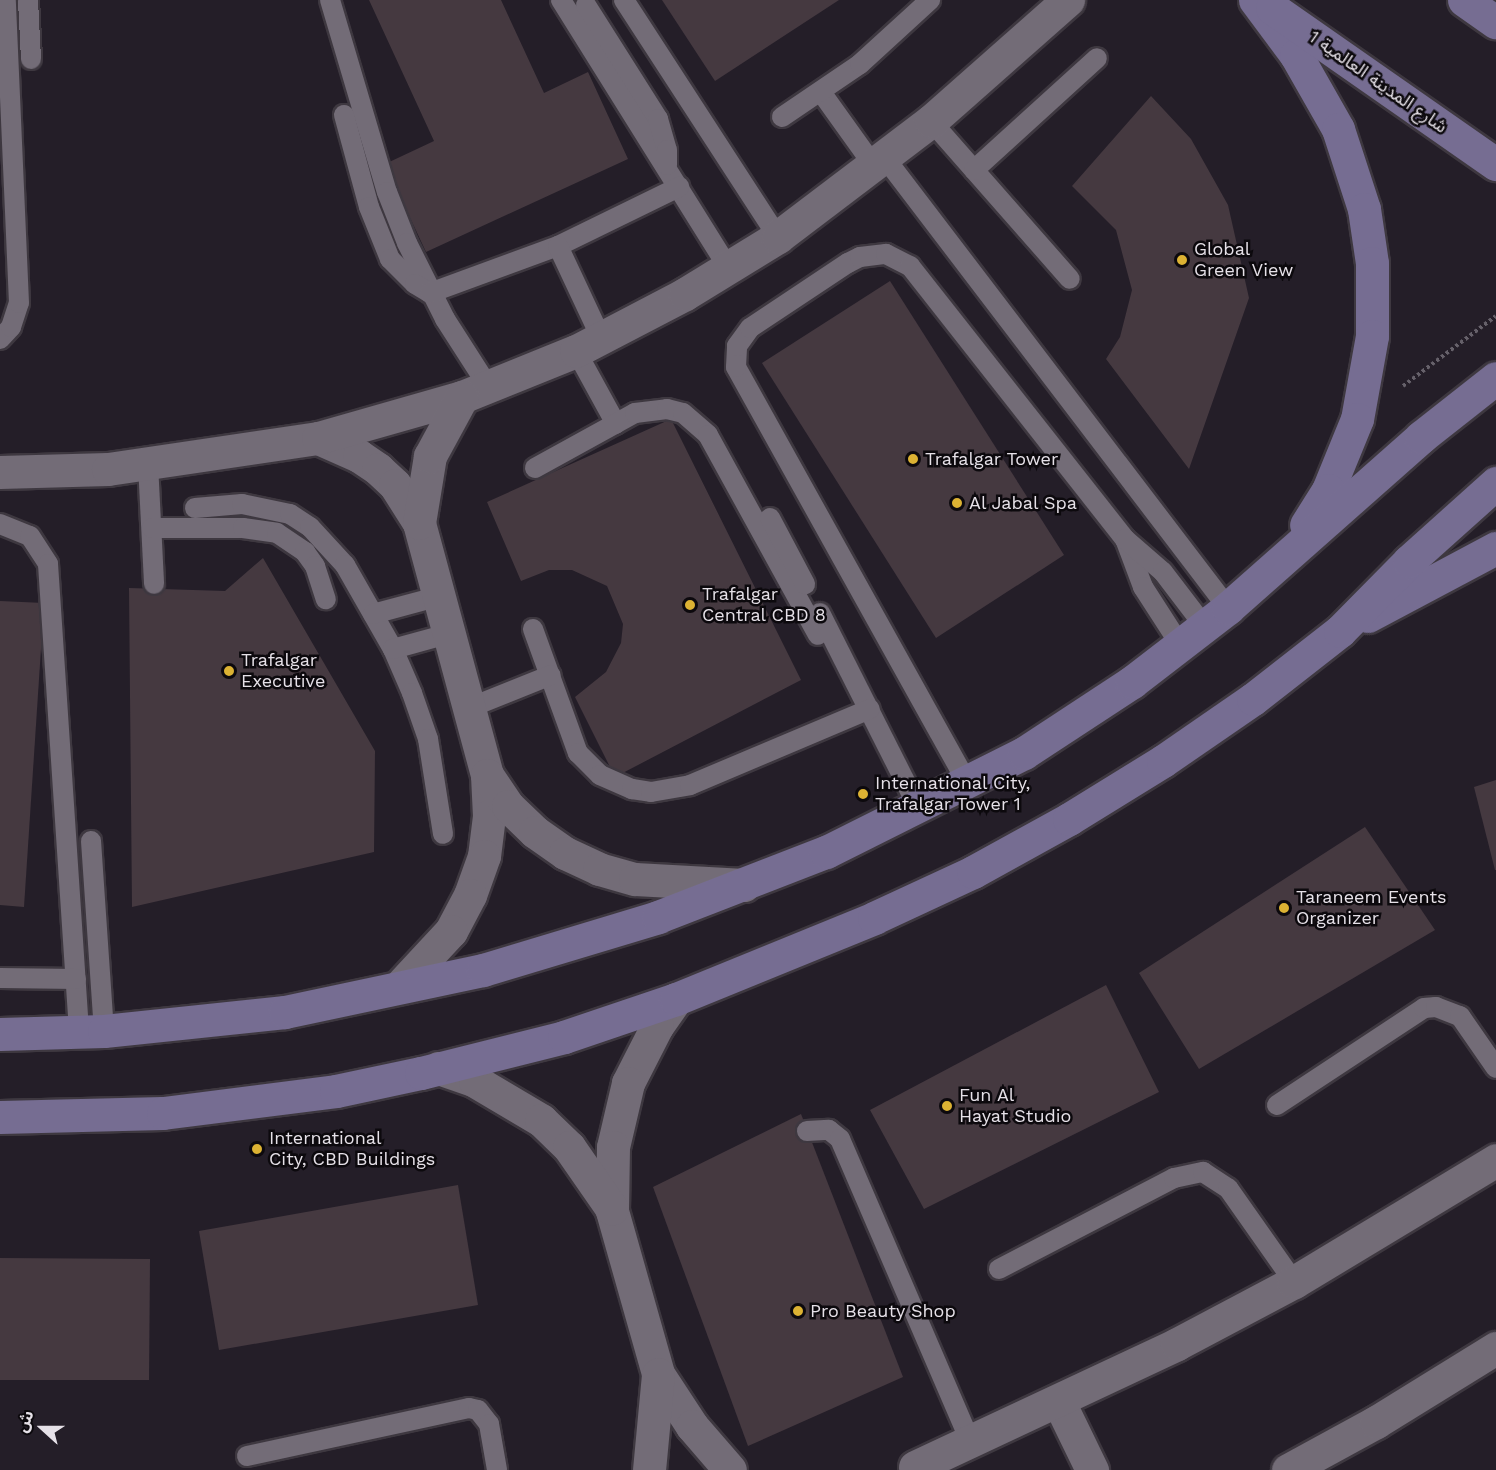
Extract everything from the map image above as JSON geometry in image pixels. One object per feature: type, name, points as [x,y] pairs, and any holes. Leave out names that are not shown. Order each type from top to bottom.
[{"type":"street","points":[[0,472],[148,464],[318,438],[475,391],[588,345],[778,237],[880,162],[931,121],[1068,0]]},
{"type":"street","points":[[1255,0],[1296,56],[1338,129],[1364,209],[1374,293],[1367,377],[1357,419],[1328,490],[1283,563]]},
{"type":"street","name":"شارع المدينة العالمية 1","points":[[1260,0],[1496,164]]},
{"type":"street","points":[[1464,0],[1496,22]]},
{"type":"street","points":[[0,1034],[92,1032],[285,1012],[571,945],[744,885],[919,809],[968,784],[1078,719],[1205,627],[1283,563],[1412,445],[1496,378]]},
{"type":"street","points":[[419,523],[430,456],[475,391]]},
{"type":"street","points":[[318,438],[359,456],[378,469],[395,485],[419,523],[436,597],[487,775],[489,816],[483,856],[470,895],[451,932],[399,987]]},
{"type":"street","points":[[1340,632],[1409,561],[1496,483]]},
{"type":"street","points":[[0,1118],[163,1113],[249,1104],[336,1091],[564,1037],[676,999],[874,918],[973,872],[1060,824],[1172,755],[1340,632],[1496,548]]},
{"type":"street","points":[[487,775],[508,806],[535,832],[565,853],[599,869],[635,879],[744,885]]},
{"type":"street","points":[[676,999],[657,1026],[628,1083],[613,1146],[612,1211],[658,1374],[692,1426],[730,1470]]},
{"type":"street","points":[[438,1068],[475,1080],[541,1120],[575,1154],[612,1211]]},
{"type":"street","points":[[915,1467],[969,1439],[1059,1402],[1294,1282],[1496,1160]]},
{"type":"street","points":[[1288,1470],[1376,1422],[1496,1348]]},
{"type":"street","points":[[649,1470],[658,1374]]},
{"type":"street","points":[[1059,1402],[1092,1470]]},
{"type":"lane","points":[[0,339],[11,327],[19,303],[6,0]]},
{"type":"lane","points":[[28,0],[31,59]]},
{"type":"lane","points":[[330,0],[387,192],[475,391]]},
{"type":"lane","points":[[561,0],[728,267]]},
{"type":"lane","points":[[624,0],[778,237]]},
{"type":"lane","points":[[782,117],[821,92],[890,39],[930,0]]},
{"type":"lane","points":[[586,5],[658,119],[667,150],[666,168]]},
{"type":"lane","points":[[974,170],[1096,58]]},
{"type":"lane","points":[[821,92],[880,162],[1205,627]]},
{"type":"lane","points":[[344,116],[369,207],[390,259],[415,284],[430,292],[558,246],[679,187]]},
{"type":"lane","points":[[931,121],[1070,279]]},
{"type":"lane","points":[[558,246],[588,345],[616,424]]},
{"type":"lane","points":[[968,784],[740,377],[735,357],[743,336],[860,257],[886,254],[910,266],[1125,539],[1163,572],[1205,627]]},
{"type":"lane","points":[[535,468],[635,413],[667,409],[697,423],[818,635]]},
{"type":"lane","points":[[148,464],[154,584]]},
{"type":"lane","points":[[195,508],[242,504],[290,514],[328,544],[393,649],[428,739],[443,834]]},
{"type":"lane","points":[[770,518],[870,709],[919,809]]},
{"type":"lane","points":[[0,524],[30,536],[48,564],[76,979],[92,1032]]},
{"type":"lane","points":[[152,528],[243,528],[277,533],[292,541],[310,559],[322,582],[326,599]]},
{"type":"lane","points":[[1125,539],[1143,586],[1205,627]]},
{"type":"lane","points":[[373,614],[436,597]]},
{"type":"lane","points":[[533,629],[578,753],[586,764],[615,784],[651,792],[690,785],[870,709]]},
{"type":"lane","points":[[393,649],[448,634]]},
{"type":"lane","points":[[469,708],[551,675]]},
{"type":"lane","points":[[91,841],[92,1032]]},
{"type":"lane","points":[[0,978],[76,979]]},
{"type":"lane","points":[[1277,1105],[1424,1008],[1442,1008],[1460,1016],[1496,1068]]},
{"type":"lane","points":[[807,1131],[829,1130],[840,1139],[969,1439]]},
{"type":"lane","points":[[999,1269],[1174,1178],[1203,1172],[1228,1188],[1294,1282]]},
{"type":"lane","points":[[247,1456],[469,1408],[478,1410],[489,1424],[497,1470]]},
{"type":"building","points":[[369,0],[501,0],[544,93],[588,72],[628,159],[426,252],[385,164],[434,141]]},
{"type":"building","points":[[662,0],[839,0],[715,81]]},
{"type":"building","name":"Global Green View","points":[[1151,96],[1191,139],[1228,205],[1249,298],[1189,469],[1106,359],[1120,337],[1132,290],[1116,230],[1072,186]]},
{"type":"building","name":"Trafalgar Tower","points":[[890,281],[1064,555],[936,638],[762,363]]},
{"type":"building","name":"Trafalgar Central CBD 8","points":[[671,419],[801,680],[615,777],[575,697],[606,672],[621,643],[623,624],[607,586],[572,570],[549,570],[521,581],[487,502]]},
{"type":"building","name":"Trafalgar Executive","points":[[263,558],[375,751],[374,852],[132,907],[129,588],[225,591]]},
{"type":"building","points":[[0,601],[44,603],[24,907],[0,905]]},
{"type":"building","points":[[1496,780],[1496,870],[1495,870],[1474,787]]},
{"type":"building","points":[[1365,827],[1435,930],[1199,1069],[1139,973]]},
{"type":"building","points":[[1106,985],[1159,1092],[924,1209],[870,1110]]},
{"type":"building","points":[[801,1114],[903,1377],[748,1446],[653,1187]]},
{"type":"building","points":[[458,1185],[478,1305],[219,1350],[199,1231]]},
{"type":"building","points":[[0,1258],[150,1259],[149,1380],[0,1380]]},
{"type":"place","name":"Global Green View","points":[[1182,260]]},
{"type":"place","name":"Trafalgar Tower","points":[[913,459]]},
{"type":"place","name":"Al Jabal Spa","points":[[957,503]]},
{"type":"place","name":"Trafalgar Central CBD 8","points":[[690,605]]},
{"type":"place","name":"Trafalgar Executive","points":[[229,671]]},
{"type":"place","name":"International City, Trafalgar Tower 1","points":[[863,794]]},
{"type":"place","name":"Taraneem Events Organizer","points":[[1284,908]]},
{"type":"place","name":"Fun Al Hayat Studio","points":[[947,1106]]},
{"type":"place","name":"International City, CBD Buildings","points":[[257,1149]]},
{"type":"place","name":"Pro Beauty Shop","points":[[798,1311]]}]
